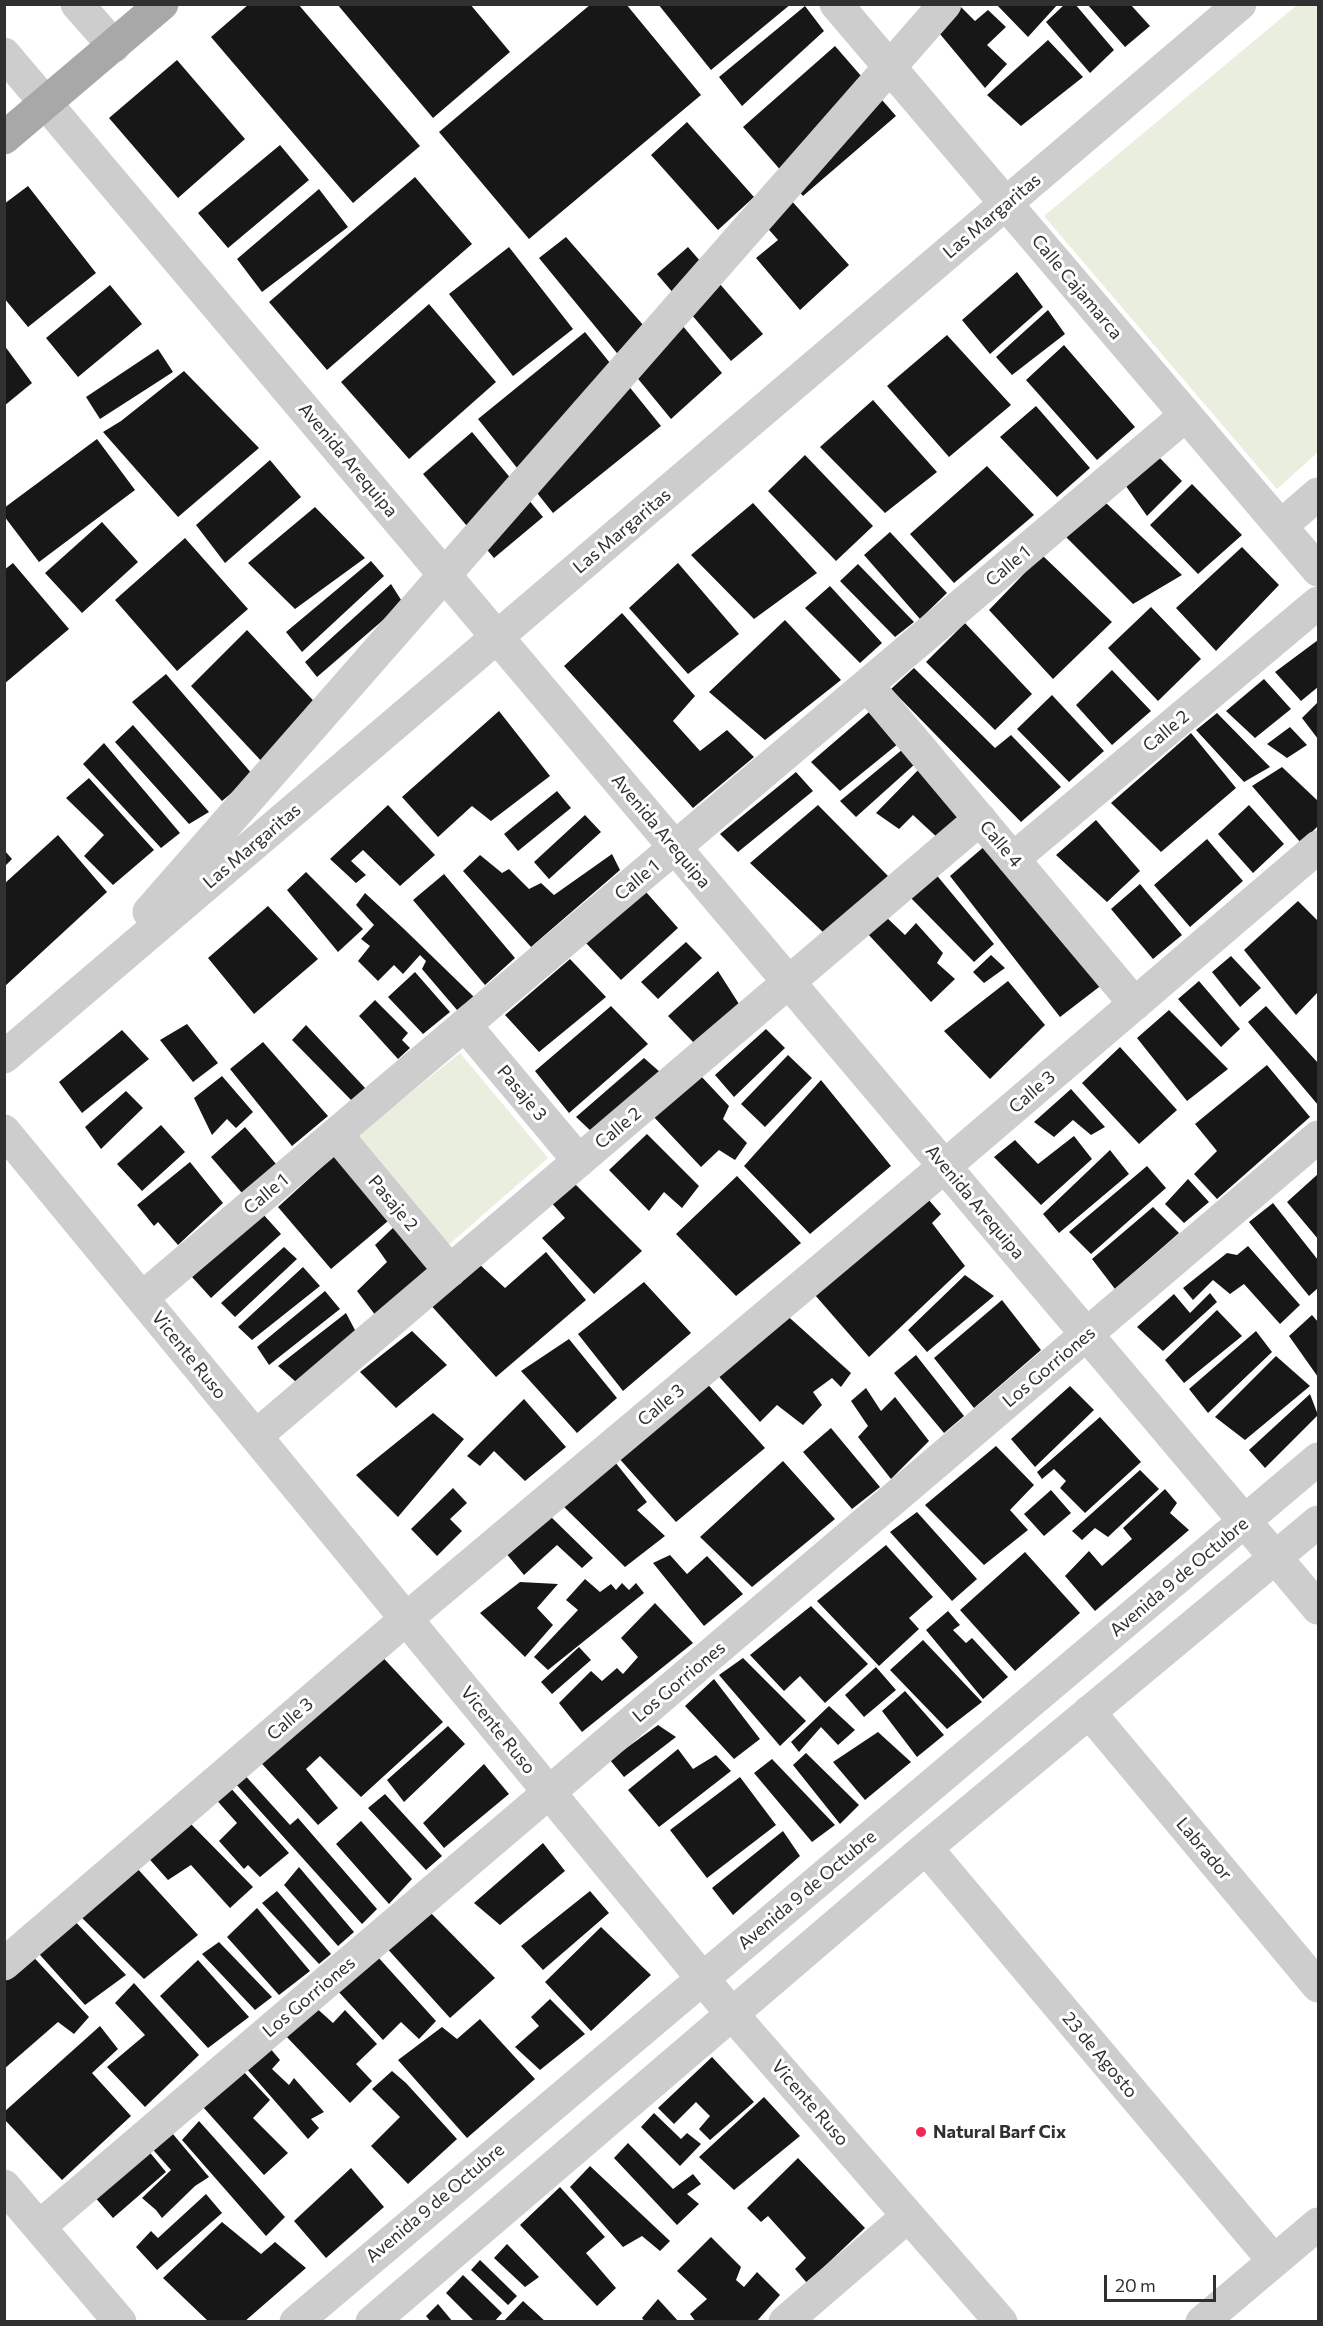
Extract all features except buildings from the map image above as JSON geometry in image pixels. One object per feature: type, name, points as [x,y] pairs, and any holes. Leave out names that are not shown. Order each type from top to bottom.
[{"type":"main road","points":[[4,138],[162,4]]},
{"type":"street","points":[[76,4],[114,46]]},
{"type":"street","name":"Calle Cajamarca","points":[[836,4],[1318,570]]},
{"type":"street","points":[[4,1077],[945,4]]},
{"type":"street","name":"Las Margaritas","points":[[4,1057],[1239,4]]},
{"type":"street","name":"Avenida Arequipa","points":[[4,54],[1318,1608]]},
{"type":"street","name":"Calle 1","points":[[142,1298],[1186,415]]},
{"type":"street","points":[[1281,526],[1318,494]]},
{"type":"street","name":"Calle 2","points":[[1013,859],[1318,603]]},
{"type":"street","name":"Calle 4","points":[[867,685],[1135,1004]]},
{"type":"street","name":"Calle 2","points":[[256,1436],[980,819]]},
{"type":"street","name":"Calle 3","points":[[4,1964],[406,1619],[945,1166],[1318,847]]},
{"type":"street","name":"Pasaje 3","points":[[465,1025],[579,1161]]},
{"type":"street","name":"Vicente Ruso","points":[[4,1131],[731,2013],[1001,2322]]},
{"type":"street","name":"Pasaje 2","points":[[336,1134],[450,1271]]},
{"type":"street","name":"Los Gorriones","points":[[17,2208],[549,1792],[1318,1137]]},
{"type":"street","name":"Avenida 9 de Octubre","points":[[296,2322],[1318,1459]]},
{"type":"street","points":[[372,2322],[926,1848],[1318,1522]]},
{"type":"street","name":"Labrador","points":[[1089,1712],[1318,1986]]},
{"type":"street","name":"23 de Agosto","points":[[926,1848],[1274,2261]]},
{"type":"street","points":[[17,2208],[120,2322]]},
{"type":"street","points":[[785,2322],[909,2216]]},
{"type":"street","points":[[1202,2322],[1318,2224]]},
{"type":"green space","points":[[1297,5],[1318,5],[1318,452],[1277,489],[1044,216]]},
{"type":"green space","points":[[460,1053],[548,1158],[445,1248],[357,1136]]},
{"type":"place","name":"Natural Barf Cix","points":[[921,2132]]}]
